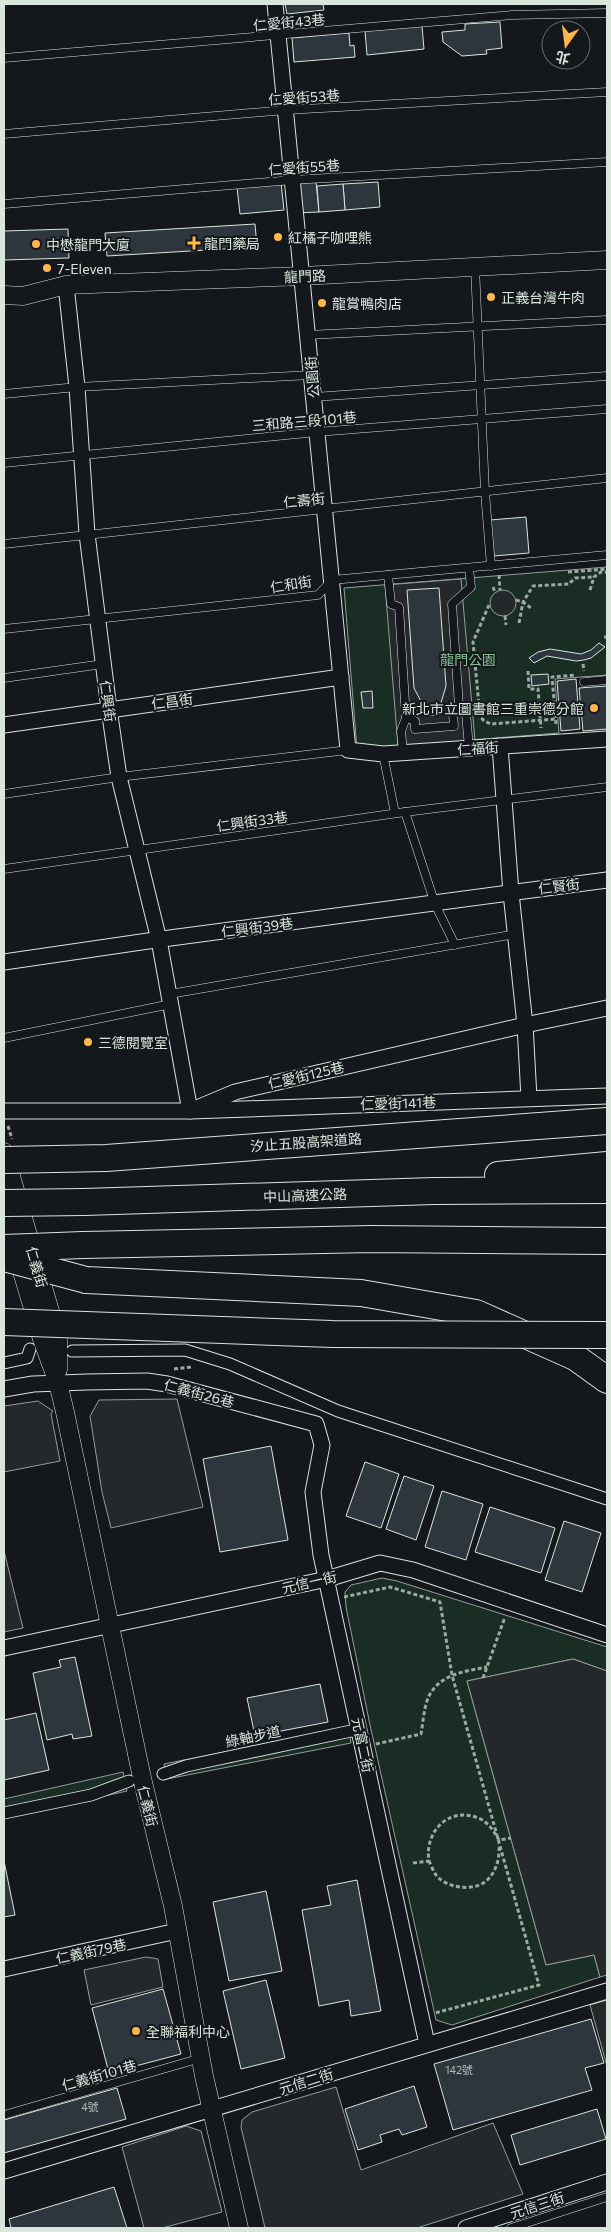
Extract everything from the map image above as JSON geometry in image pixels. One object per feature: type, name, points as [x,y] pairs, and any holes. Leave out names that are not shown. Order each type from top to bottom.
[{"type":"highway","name":"汐止五股高架道路","points":[[4,1160],[106,1158],[607,1121]]},
{"type":"highway","points":[[287,1196],[607,1165]]},
{"type":"highway","name":"中山高速公路","points":[[4,1203],[434,1191],[607,1190]]},
{"type":"highway","points":[[4,1248],[371,1239],[607,1241]]},
{"type":"highway","points":[[4,1258],[86,1280],[360,1293],[476,1314],[575,1357],[607,1380]]},
{"type":"highway","points":[[4,1322],[332,1334],[607,1335]]},
{"type":"street","name":"公園街","points":[[275,4],[348,750]]},
{"type":"street","name":"龍門路","points":[[4,295],[23,296],[66,285],[302,276],[607,260]]},
{"type":"street","name":"仁興街","points":[[66,285],[77,386],[96,618],[119,777],[159,940],[190,1111]]},
{"type":"street","name":"仁昌街","points":[[4,725],[341,677]]},
{"type":"street","name":"仁福街","points":[[348,750],[383,754],[607,738]]},
{"type":"street","points":[[500,746],[511,893],[525,1025],[529,1098]]},
{"type":"street","name":"仁賢街","points":[[511,893],[607,880]]},
{"type":"street","name":"仁興街39巷","points":[[4,962],[511,893]]},
{"type":"street","name":"仁愛街125巷","points":[[4,1111],[190,1111],[235,1092],[607,1008]]},
{"type":"street","name":"仁愛街141巷","points":[[190,1111],[607,1096]]},
{"type":"street","name":"仁義街","points":[[4,1152],[58,1339],[58,1383]]},
{"type":"street","name":"仁義街","points":[[4,1211],[42,1339],[58,1383],[109,1625],[177,1931],[201,2058],[239,2228]]},
{"type":"street","points":[[4,1363],[27,1358],[30,1349]]},
{"type":"street","points":[[72,1351],[185,1350],[230,1364],[338,1411],[607,1499]]},
{"type":"street","name":"仁義街26巷","points":[[58,1383],[147,1381],[167,1384],[316,1424],[322,1445]]},
{"type":"street","points":[[4,1389],[58,1383]]},
{"type":"street","name":"元富二街","points":[[322,1445],[313,1492],[320,1546],[427,2044]]},
{"type":"street","name":"元信一街","points":[[4,1648],[327,1579],[380,1563],[413,1570],[607,1635]]},
{"type":"street","name":"綠軸步道","points":[[163,1774],[186,1766],[351,1731]]},
{"type":"street","points":[[4,1814],[91,1795],[130,1781]]},
{"type":"street","name":"仁義街79巷","points":[[4,1969],[177,1931]]},
{"type":"street","name":"元信二街","points":[[4,2171],[607,1991]]},
{"type":"street","name":"元信三街","points":[[466,2228],[607,2182]]},
{"type":"lane","name":"仁愛街43巷","points":[[4,58],[512,15],[607,13]]},
{"type":"lane","name":"仁愛街53巷","points":[[4,134],[286,110],[607,92]]},
{"type":"lane","name":"仁愛街55巷","points":[[4,204],[292,180],[607,162]]},
{"type":"lane","points":[[474,267],[485,492],[491,566]]},
{"type":"lane","points":[[308,335],[607,320]]},
{"type":"lane","points":[[4,394],[77,386],[312,375]]},
{"type":"lane","points":[[314,397],[607,376]]},
{"type":"lane","name":"三和路三段101巷","points":[[4,464],[317,432],[607,409]]},
{"type":"lane","name":"仁壽街","points":[[4,544],[607,478]]},
{"type":"lane","name":"仁和街","points":[[4,629],[318,595],[332,580],[607,555]]},
{"type":"lane","points":[[406,718],[415,722],[415,729],[454,726],[453,714],[459,706],[452,604],[471,587],[469,568]]},
{"type":"lane","points":[[388,575],[391,604],[399,607],[406,718],[401,731],[403,752]]},
{"type":"lane","points":[[4,678],[103,664]]},
{"type":"lane","points":[[584,682],[607,680]]},
{"type":"lane","points":[[459,706],[466,712],[469,748]]},
{"type":"lane","points":[[4,794],[119,777],[348,750]]},
{"type":"lane","points":[[383,754],[395,813]]},
{"type":"lane","name":"仁興街33巷","points":[[4,869],[395,813],[607,787]]},
{"type":"lane","points":[[405,812],[435,904],[455,945]]},
{"type":"lane","points":[[4,1038],[171,999],[516,934]]},
{"type":"lane","name":"仁義街101巷","points":[[4,2115],[201,2058]]},
{"type":"lane","points":[[511,2228],[607,2197]]},
{"type":"path","points":[[519,622],[523,602],[533,586],[569,584],[575,578],[594,577],[601,572],[607,572]]},
{"type":"path","points":[[590,590],[594,577]]},
{"type":"path","points":[[493,587],[495,592]]},
{"type":"path","points":[[516,600],[523,602],[531,608]]},
{"type":"path","points":[[490,605],[473,642],[480,716],[484,721],[491,724],[556,719]]},
{"type":"path","points":[[506,616],[506,625]]},
{"type":"path","points":[[528,671],[530,689],[538,689],[542,744]]},
{"type":"path","points":[[556,724],[552,676],[592,673]]},
{"type":"path","points":[[432,707],[433,717]]},
{"type":"path","points":[[4,1131],[9,1130]]},
{"type":"path","points":[[343,1598],[390,1587],[440,1602],[452,1675],[539,1986],[430,2014]]},
{"type":"path","points":[[483,1678],[506,1611]]},
{"type":"path","points":[[372,1745],[421,1734],[429,1696],[439,1685],[452,1675],[487,1668]]},
{"type":"path","points":[[460,1815],[478,1818],[490,1826],[499,1840],[500,1856],[492,1873],[486,1882],[474,1886],[461,1888],[446,1883],[436,1875],[429,1861],[430,1840],[435,1828],[449,1817],[460,1815]]},
{"type":"path","points":[[499,1840],[511,1838]]},
{"type":"path","points":[[413,1863],[429,1861]]},
{"type":"green space","name":"龍門公園","points":[[607,567],[607,675],[555,679],[559,733],[357,749],[344,588]]},
{"type":"green space","points":[[382,1578],[397,1581],[607,1647],[607,1671],[573,1659],[467,1681],[546,1965],[594,1955],[600,1977],[452,2025],[436,2020],[370,1725],[346,1607],[345,1592],[351,1585]]},
{"type":"green space","points":[[348,1727],[351,1743],[167,1779],[164,1764]]},
{"type":"green space","points":[[123,1772],[127,1791],[4,1818],[4,1799]]},
{"type":"shaded area","points":[[461,579],[475,740],[398,746],[385,585]]},
{"type":"shaded area","points":[[503,590],[512,594],[516,603],[512,612],[503,616],[494,612],[490,603],[494,594]]},
{"type":"shaded area","points":[[177,1399],[203,1507],[111,1528],[102,1492],[90,1416],[99,1400]]},
{"type":"shaded area","points":[[38,1401],[53,1411],[51,1414],[60,1461],[4,1472],[4,1406]]},
{"type":"shaded area","points":[[4,1551],[23,1628],[4,1632]]},
{"type":"shaded area","points":[[573,1659],[607,1671],[607,1975],[600,1977],[594,1955],[546,1965],[467,1681]]},
{"type":"shaded area","points":[[146,1957],[158,1959],[163,1987],[91,2005],[84,1970]]},
{"type":"shaded area","points":[[607,2000],[607,2066],[590,2005]]},
{"type":"shaded area","points":[[336,2087],[361,2170],[493,2123],[523,2194],[417,2228],[265,2228],[241,2127],[242,2120],[252,2112]]},
{"type":"shaded area","points":[[186,2126],[201,2131],[222,2212],[162,2228],[144,2228],[122,2147]]},
{"type":"building","points":[[285,4],[323,4],[324,10],[287,14]]},
{"type":"building","points":[[500,22],[502,48],[486,50],[487,54],[462,56],[443,42],[442,32],[465,30],[465,24]]},
{"type":"building","points":[[422,26],[424,49],[367,55],[365,31]]},
{"type":"building","points":[[349,33],[350,46],[354,45],[355,57],[294,62],[292,38]]},
{"type":"building","points":[[281,182],[284,210],[240,214],[237,187]]},
{"type":"building","points":[[316,182],[319,212],[295,213],[293,184]]},
{"type":"building","points":[[378,182],[380,207],[345,210],[343,184]]},
{"type":"building","points":[[343,184],[345,210],[319,212],[317,186]]},
{"type":"building","points":[[255,224],[257,247],[107,256],[105,233]]},
{"type":"building","name":"中懋龍門大廈","points":[[68,229],[69,258],[4,260],[4,231]]},
{"type":"building","points":[[526,517],[529,553],[494,556],[490,520]]},
{"type":"building","points":[[439,588],[446,686],[440,706],[424,707],[414,688],[407,590]]},
{"type":"building","points":[[599,643],[605,647],[591,658],[584,660],[576,661],[547,656],[534,663],[529,658],[538,652],[550,649],[581,654],[591,650]]},
{"type":"building","points":[[548,674],[549,684],[532,686],[531,675]]},
{"type":"building","points":[[576,679],[580,729],[561,731],[557,681]]},
{"type":"building","name":"新北市立圖書館三重崇德分館","points":[[607,686],[607,729],[583,731],[579,688]]},
{"type":"building","points":[[372,691],[373,708],[363,708],[361,692]]},
{"type":"building","points":[[271,1446],[288,1540],[220,1552],[203,1459]]},
{"type":"building","points":[[365,1462],[399,1474],[381,1528],[346,1516]]},
{"type":"building","points":[[404,1476],[434,1486],[416,1540],[386,1529]]},
{"type":"building","points":[[442,1491],[483,1504],[466,1560],[425,1547]]},
{"type":"building","points":[[490,1507],[555,1528],[541,1573],[475,1552]]},
{"type":"building","points":[[564,1521],[601,1533],[582,1592],[545,1580]]},
{"type":"building","points":[[75,1657],[92,1736],[73,1739],[72,1734],[47,1740],[33,1673],[61,1667],[59,1660]]},
{"type":"building","points":[[320,1684],[328,1722],[255,1736],[247,1698]]},
{"type":"building","points":[[36,1713],[49,1770],[4,1780],[4,1720]]},
{"type":"building","points":[[4,1861],[15,1915],[4,1917]]},
{"type":"building","points":[[357,1880],[381,2011],[351,2016],[349,2000],[319,2006],[302,1910],[331,1905],[327,1886]]},
{"type":"building","points":[[266,1891],[282,1971],[229,1981],[213,1902]]},
{"type":"building","points":[[266,1980],[285,2058],[241,2069],[223,1991]]},
{"type":"building","name":"全聯福利中心","points":[[163,1989],[181,2054],[109,2073],[92,2008]]},
{"type":"building","points":[[591,2019],[604,2063],[585,2068],[592,2090],[453,2130],[434,2064]]},
{"type":"building","points":[[414,2086],[427,2127],[402,2135],[399,2129],[380,2135],[382,2142],[358,2150],[345,2109]]},
{"type":"building","points":[[117,2088],[126,2119],[4,2153],[4,2120]]},
{"type":"building","points":[[597,2109],[606,2139],[520,2165],[511,2135]]},
{"type":"building","points":[[114,2187],[127,2228],[11,2228],[9,2219]]},
{"type":"place","name":"紅橘子咖哩熊","points":[[278,237]]},
{"type":"place","name":"龍門藥局","points":[[194,243]]},
{"type":"place","name":"中懋龍門大廈","points":[[36,244]]},
{"type":"place","name":"7-Eleven","points":[[47,268]]},
{"type":"place","name":"正義台灣牛肉","points":[[491,297]]},
{"type":"place","name":"龍賞鴨肉店","points":[[322,303]]},
{"type":"place","name":"新北市立圖書館三重崇德分館","points":[[594,708]]},
{"type":"place","name":"三德閱覽室","points":[[88,1042]]},
{"type":"place","name":"全聯福利中心","points":[[136,2031]]}]
